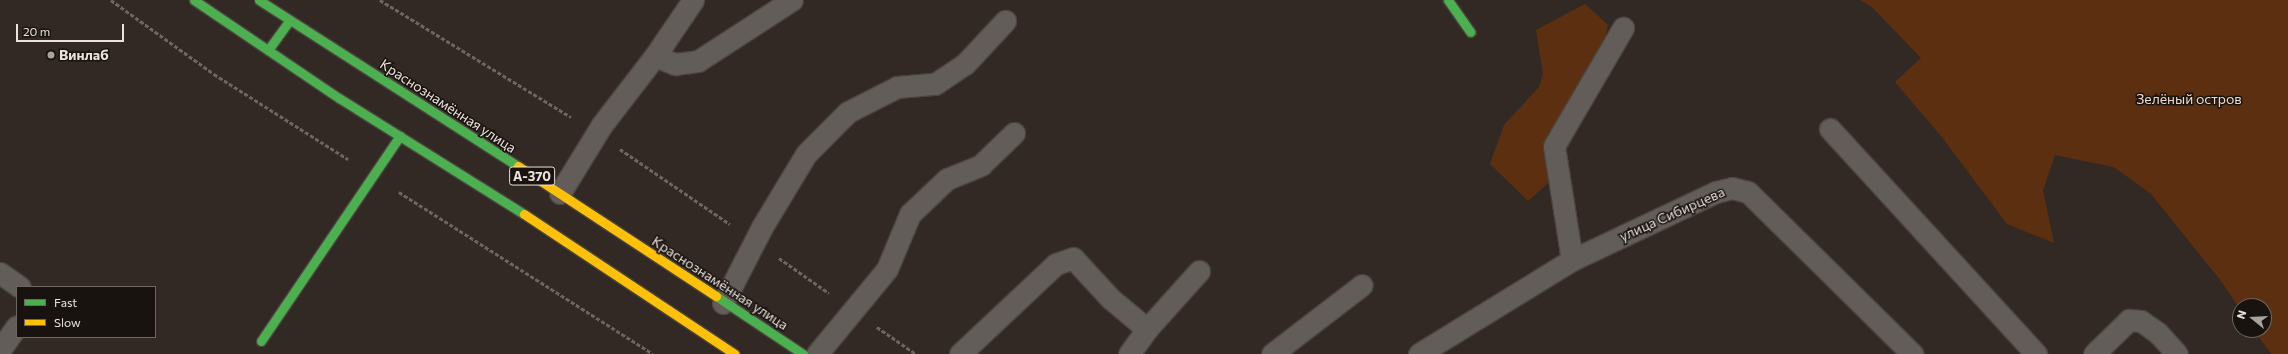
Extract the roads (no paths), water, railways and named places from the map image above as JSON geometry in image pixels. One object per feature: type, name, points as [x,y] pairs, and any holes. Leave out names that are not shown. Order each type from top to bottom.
[{"type":"main road","name":"А-370","points":[[194,0],[400,136],[520,211],[735,354]]},
{"type":"main road","name":"Краснознамённая улица","points":[[259,0],[560,193],[723,303],[803,354]]},
{"type":"main road","points":[[1448,0],[1470,32]]},
{"type":"main road","points":[[268,50],[290,20]]},
{"type":"main road","points":[[261,341],[400,136]]},
{"type":"lane","points":[[560,193],[597,133],[655,56],[693,0]]},
{"type":"lane","points":[[655,56],[675,64],[698,61],[792,0]]},
{"type":"lane","points":[[723,303],[754,241],[806,154],[848,112],[897,87],[935,84],[965,64],[1005,21]]},
{"type":"lane","points":[[1572,260],[1554,146],[1623,28]]},
{"type":"lane","points":[[1830,129],[2036,354]]},
{"type":"lane","points":[[817,354],[887,269],[910,214],[947,179],[981,165],[1014,133]]},
{"type":"lane","name":"улица Сибирцева","points":[[1419,354],[1572,260],[1716,192],[1740,188],[1748,192],[1912,354]]},
{"type":"lane","points":[[960,354],[1056,264],[1073,258],[1111,299],[1147,329]]},
{"type":"lane","points":[[1129,354],[1147,329],[1199,271]]},
{"type":"lane","points":[[0,273],[19,286]]},
{"type":"lane","points":[[1275,353],[1362,286]]},
{"type":"lane","points":[[2094,354],[2129,320],[2141,321],[2158,333],[2177,354]]},
{"type":"lane","points":[[0,350],[16,327]]},
{"type":"place","name":"Винлаб","points":[[51,55]]},
{"type":"park label","name":"Зелёный остров","points":[[2189,99]]}]
